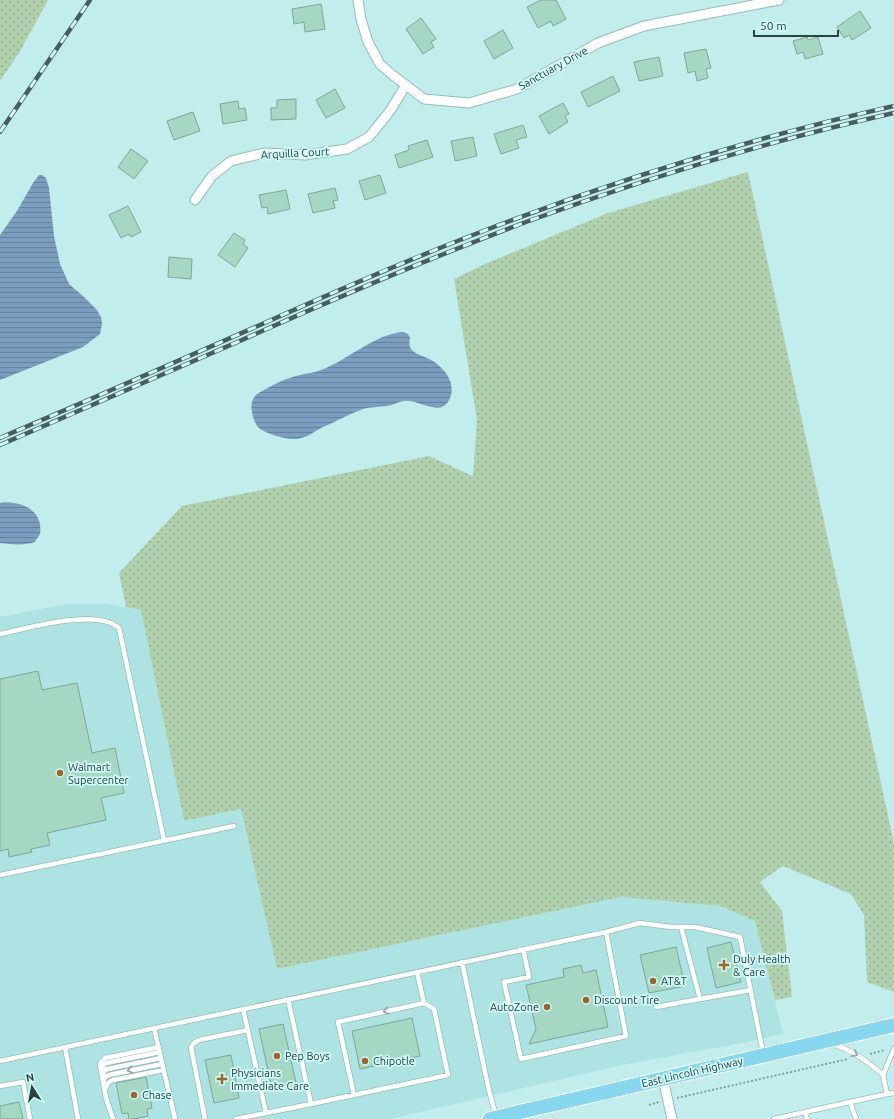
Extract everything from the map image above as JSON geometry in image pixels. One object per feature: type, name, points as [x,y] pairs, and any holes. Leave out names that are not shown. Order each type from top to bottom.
[{"type":"main road","name":"East Lincoln Highway","points":[[494,1119],[894,1025]]},
{"type":"street","name":"Sanctuary Drive","points":[[358,0],[360,19],[364,31],[380,64],[424,100],[469,103],[517,89],[598,43],[644,26],[779,0]]},
{"type":"street","name":"Arquilla Court","points":[[195,200],[212,176],[231,161],[264,153],[305,155],[347,149],[369,137],[390,112],[406,85]]},
{"type":"street","points":[[663,1079],[672,1119]]},
{"type":"lane","points":[[0,634],[62,621],[81,619],[109,622],[119,628],[164,840]]},
{"type":"lane","points":[[0,875],[234,826]]},
{"type":"lane","points":[[0,1061],[606,932],[640,923],[695,927],[740,937],[764,1055]]},
{"type":"lane","points":[[681,927],[700,999]]},
{"type":"lane","points":[[523,949],[529,977],[504,982],[521,1059],[626,1036],[606,932]]},
{"type":"lane","points":[[462,962],[494,1119]]},
{"type":"lane","points":[[417,972],[424,1003]]},
{"type":"lane","points":[[656,1007],[751,990]]},
{"type":"lane","points":[[288,999],[311,1104]]},
{"type":"lane","points":[[236,1119],[311,1104],[354,1095],[448,1075],[434,1009],[424,1003],[338,1022],[354,1095]]},
{"type":"lane","points":[[243,1009],[266,1113]]},
{"type":"lane","points":[[154,1028],[175,1119]]},
{"type":"lane","points":[[205,1119],[191,1047],[199,1040],[248,1030]]},
{"type":"lane","points":[[822,1042],[837,1046],[859,1056],[869,1062],[883,1075]]},
{"type":"lane","points":[[65,1048],[78,1119]]},
{"type":"lane","points":[[887,1094],[883,1075],[894,1049]]},
{"type":"lane","points":[[113,1119],[103,1083],[100,1065],[101,1062],[106,1058],[159,1050]]},
{"type":"lane","points":[[102,1073],[108,1069],[161,1058]]},
{"type":"lane","points":[[103,1083],[104,1078],[109,1074],[162,1064]]},
{"type":"lane","points":[[105,1089],[109,1082],[113,1080],[164,1070]]},
{"type":"lane","points":[[0,1086],[23,1082],[30,1119]]},
{"type":"lane","points":[[774,1119],[894,1093]]},
{"type":"lane","points":[[850,1102],[856,1119]]},
{"type":"lane","points":[[805,1112],[807,1119]]},
{"type":"path","points":[[687,1095],[887,1049]]},
{"type":"shaded area","points":[[39,175],[46,178],[49,188],[54,236],[60,264],[69,284],[97,310],[101,317],[102,324],[100,334],[83,347],[0,380],[0,235]]},
{"type":"shaded area","points":[[403,332],[408,334],[410,338],[409,342],[411,349],[437,364],[449,379],[452,392],[446,404],[442,407],[436,408],[410,401],[404,401],[387,406],[366,408],[298,439],[280,437],[264,431],[257,426],[252,414],[251,406],[254,398],[259,393],[286,379],[331,366],[381,338]]},
{"type":"shaded area","points":[[0,503],[19,504],[30,509],[34,513],[40,524],[40,534],[35,542],[22,544],[0,543]]},
{"type":"shaded area","points":[[66,604],[107,604],[141,610],[184,821],[241,809],[277,969],[621,897],[721,906],[755,921],[783,1034],[627,1064],[390,1119],[0,1119],[0,617]]},
{"type":"green space","points":[[0,0],[48,0],[19,53],[0,81]]},
{"type":"green space","points":[[748,172],[894,843],[894,992],[867,982],[864,915],[851,894],[783,866],[760,882],[782,911],[792,997],[775,1000],[755,921],[721,906],[621,897],[277,969],[241,809],[184,821],[141,610],[126,607],[119,573],[182,506],[429,456],[473,476],[477,420],[454,279],[485,264],[608,213]]},
{"type":"building","points":[[541,0],[556,0],[566,19],[553,26],[551,21],[538,28],[527,7]]},
{"type":"building","points":[[321,4],[325,29],[305,32],[304,22],[294,24],[292,9]]},
{"type":"building","points":[[860,11],[871,28],[852,40],[849,35],[844,38],[837,27]]},
{"type":"building","points":[[421,18],[436,39],[431,42],[434,47],[423,54],[406,29]]},
{"type":"building","points":[[503,30],[513,48],[494,59],[484,41]]},
{"type":"building","points":[[807,37],[808,40],[818,37],[823,54],[805,59],[803,52],[797,54],[793,41]]},
{"type":"building","points":[[706,49],[711,68],[706,69],[708,78],[697,81],[695,71],[688,73],[684,53]]},
{"type":"building","points":[[659,57],[663,76],[639,81],[634,62]]},
{"type":"building","points":[[613,76],[620,91],[588,107],[581,92]]},
{"type":"building","points":[[335,89],[345,108],[326,118],[316,100]]},
{"type":"building","points":[[296,99],[296,119],[271,120],[271,108],[277,108],[277,100]]},
{"type":"building","points":[[238,101],[239,109],[245,108],[247,120],[223,124],[220,104]]},
{"type":"building","points":[[563,103],[569,114],[565,116],[568,122],[549,134],[539,116]]},
{"type":"building","points":[[193,112],[200,131],[174,140],[167,121]]},
{"type":"building","points":[[523,125],[527,137],[516,140],[519,148],[501,154],[494,134]]},
{"type":"building","points":[[473,137],[477,156],[455,161],[451,141]]},
{"type":"building","points":[[427,140],[433,157],[399,168],[395,155],[409,150],[408,146]]},
{"type":"building","points":[[131,149],[148,161],[134,179],[118,167]]},
{"type":"building","points":[[380,175],[386,193],[365,200],[359,181]]},
{"type":"building","points":[[335,188],[338,200],[333,201],[335,208],[313,213],[308,194]]},
{"type":"building","points":[[286,190],[290,209],[268,214],[267,207],[262,208],[259,195]]},
{"type":"building","points":[[128,206],[141,232],[131,237],[129,234],[121,238],[109,215]]},
{"type":"building","points":[[234,233],[245,240],[243,244],[248,248],[235,267],[218,255]]},
{"type":"building","points":[[169,257],[192,259],[191,279],[168,277]]},
{"type":"building","name":"Walmart Supercenter","points":[[38,671],[42,690],[77,683],[92,753],[115,748],[124,793],[101,798],[106,820],[47,833],[50,845],[31,849],[32,852],[9,857],[8,849],[0,851],[0,679]]},
{"type":"building","name":"Duly Health & Care","points":[[731,942],[741,982],[716,988],[707,948]]},
{"type":"building","points":[[676,947],[685,986],[649,993],[640,955]]},
{"type":"building","points":[[581,965],[583,973],[596,970],[608,1027],[529,1044],[536,1029],[526,985],[564,977],[563,969]]},
{"type":"building","points":[[412,1018],[420,1056],[360,1069],[352,1031]]},
{"type":"building","name":"Pep Boys","points":[[283,1024],[296,1083],[272,1089],[259,1029]]},
{"type":"building","name":"Physicians Immediate Care","points":[[231,1055],[239,1098],[214,1103],[205,1060]]},
{"type":"building","name":"Chase","points":[[146,1077],[152,1108],[147,1109],[148,1116],[129,1119],[128,1113],[122,1114],[116,1083]]},
{"type":"building","points":[[19,1102],[23,1119],[0,1119],[0,1106]]},
{"type":"railway","points":[[0,132],[90,0]]},
{"type":"railway","points":[[0,438],[372,276],[429,252],[536,211],[586,193],[739,145],[894,106]]},
{"type":"railway","points":[[0,445],[348,294],[526,222],[617,190],[754,148],[894,113]]},
{"type":"place","name":"Walmart Supercenter","points":[[60,773]]},
{"type":"place","name":"Duly Health & Care","points":[[724,965]]},
{"type":"place","name":"AT&T","points":[[653,981]]},
{"type":"place","name":"Discount Tire","points":[[586,1000]]},
{"type":"place","name":"AutoZone","points":[[547,1007]]},
{"type":"place","name":"Pep Boys","points":[[277,1056]]},
{"type":"place","name":"Chipotle","points":[[365,1061]]},
{"type":"place","name":"Physicians Immediate Care","points":[[222,1079]]},
{"type":"place","name":"Chase","points":[[134,1095]]}]
